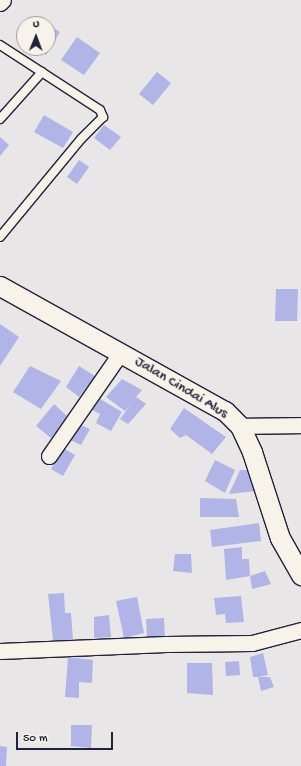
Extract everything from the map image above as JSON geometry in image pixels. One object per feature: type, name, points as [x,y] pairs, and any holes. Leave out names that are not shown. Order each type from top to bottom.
[{"type":"street","points":[[0,3],[3,0]]},
{"type":"street","name":"Jalan Cindai Alus","points":[[0,286],[225,411],[240,426],[252,452],[280,538],[301,575]]},
{"type":"street","points":[[49,456],[120,352]]},
{"type":"street","points":[[240,426],[301,425]]},
{"type":"street","points":[[0,651],[166,644],[252,643],[301,630]]},
{"type":"lane","points":[[0,45],[100,110],[103,117],[81,139],[0,237]]},
{"type":"lane","points":[[0,119],[42,72]]},
{"type":"building","points":[[56,29],[60,32],[56,39]]},
{"type":"building","points":[[77,37],[100,53],[84,75],[61,60]]},
{"type":"building","points":[[157,72],[171,83],[153,105],[139,94]]},
{"type":"building","points":[[44,115],[73,132],[63,148],[34,132]]},
{"type":"building","points":[[104,125],[121,137],[110,150],[94,138]]},
{"type":"building","points":[[0,137],[9,145],[0,156]]},
{"type":"building","points":[[79,160],[89,167],[77,184],[67,177]]},
{"type":"building","points":[[276,289],[298,289],[297,321],[275,321]]},
{"type":"building","points":[[0,324],[19,337],[0,366]]},
{"type":"building","points":[[30,366],[61,381],[41,409],[13,392]]},
{"type":"building","points":[[79,366],[95,376],[79,397],[66,387]]},
{"type":"building","points":[[122,379],[142,390],[136,397],[146,404],[128,424],[120,419],[131,404],[125,411],[106,397]]},
{"type":"building","points":[[92,394],[122,412],[111,431],[96,423],[100,414],[87,407]]},
{"type":"building","points":[[54,404],[67,416],[51,438],[36,426]]},
{"type":"building","points":[[184,408],[226,437],[212,454],[186,435],[180,438],[170,429]]},
{"type":"building","points":[[76,423],[90,429],[81,445],[68,439]]},
{"type":"building","points":[[63,448],[75,455],[63,476],[51,469]]},
{"type":"building","points":[[215,460],[235,470],[225,493],[205,481]]},
{"type":"building","points":[[240,470],[249,470],[257,491],[229,494]]},
{"type":"building","points":[[200,498],[236,499],[239,517],[200,517]]},
{"type":"building","points":[[259,523],[261,541],[212,547],[210,530]]},
{"type":"building","points":[[242,547],[242,559],[249,559],[250,576],[226,580],[224,549]]},
{"type":"building","points":[[175,554],[191,554],[192,573],[173,571]]},
{"type":"building","points":[[265,571],[271,584],[252,589],[250,576]]},
{"type":"building","points":[[64,593],[65,613],[71,613],[73,640],[53,640],[48,594]]},
{"type":"building","points":[[241,596],[244,622],[226,623],[225,614],[216,615],[214,598]]},
{"type":"building","points":[[137,597],[144,633],[124,638],[116,601]]},
{"type":"building","points":[[109,615],[111,637],[94,638],[94,617]]},
{"type":"building","points":[[164,618],[165,639],[147,638],[146,619]]},
{"type":"building","points":[[263,653],[268,675],[253,677],[250,657]]},
{"type":"building","points":[[68,657],[93,660],[92,683],[79,682],[79,698],[65,697]]},
{"type":"building","points":[[239,661],[240,675],[226,676],[225,662]]},
{"type":"building","points":[[187,663],[212,663],[213,695],[187,693]]},
{"type":"building","points":[[258,677],[270,677],[274,687],[261,691]]},
{"type":"building","points":[[71,725],[92,725],[91,748],[71,746]]},
{"type":"building","points":[[0,746],[7,747],[6,766],[0,766]]}]
